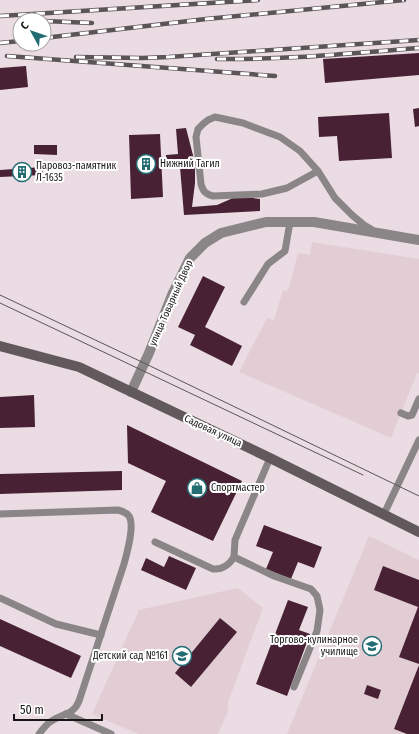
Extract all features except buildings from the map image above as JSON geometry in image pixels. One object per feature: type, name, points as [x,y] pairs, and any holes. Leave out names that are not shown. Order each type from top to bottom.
[{"type":"main road","name":"Садовая улица","points":[[0,346],[79,367],[270,458],[419,532]]},
{"type":"street","name":"улица Товарный Двор","points":[[131,392],[190,258],[205,243],[221,233],[266,222],[314,222],[419,240]]},
{"type":"lane","points":[[318,171],[287,188],[262,194],[213,196],[205,193],[201,184],[196,137],[198,129],[208,120],[215,117],[243,123],[280,137],[300,151],[318,171],[335,198],[348,211],[364,225],[378,232]]},
{"type":"lane","points":[[244,302],[268,264],[285,251],[290,222]]},
{"type":"lane","points":[[401,413],[408,416],[412,415],[419,399]]},
{"type":"lane","points":[[384,514],[417,449],[419,440]]},
{"type":"lane","points":[[155,542],[213,569],[229,565],[234,557],[235,540],[270,458]]},
{"type":"lane","points":[[0,514],[118,510],[129,516],[131,524],[124,564],[77,706],[73,711],[50,722],[39,734]]},
{"type":"lane","points":[[234,557],[274,576],[311,589],[317,596],[320,610],[317,631],[294,687]]},
{"type":"lane","points":[[0,598],[56,624],[100,635]]},
{"type":"lane","points":[[66,714],[111,734]]},
{"type":"shaded area","points":[[312,242],[419,259],[419,373],[417,373],[391,438],[239,372],[267,318],[274,320],[283,290],[288,291],[298,253],[310,255]]},
{"type":"shaded area","name":"Торгово-кулинарное училище","points":[[369,536],[419,560],[419,734],[287,734]]},
{"type":"shaded area","name":"Детский сад №161","points":[[238,588],[263,608],[228,702],[228,711],[218,734],[138,734],[92,714],[139,610]]},
{"type":"tram line","points":[[0,295],[419,496]]},
{"type":"tram line","points":[[0,303],[363,475]]},
{"type":"railway","points":[[0,16],[258,0]]},
{"type":"railway","points":[[52,37],[206,19],[404,0]]},
{"type":"railway","points":[[52,21],[92,23]]},
{"type":"railway","points":[[76,57],[169,57],[419,40]]},
{"type":"railway","points":[[0,43],[12,42]]},
{"type":"railway","points":[[217,59],[293,57],[419,48]]},
{"type":"railway","points":[[7,56],[275,76]]},
{"type":"place","name":"Нижний Тагил","points":[[146,164]]},
{"type":"place","name":"Паровоз-памятник Л-1635","points":[[22,172]]},
{"type":"place","name":"Спортмастер","points":[[197,488]]},
{"type":"place","name":"Торгово-кулинарное училище","points":[[372,646]]},
{"type":"place","name":"Детский сад №161","points":[[182,656]]}]
